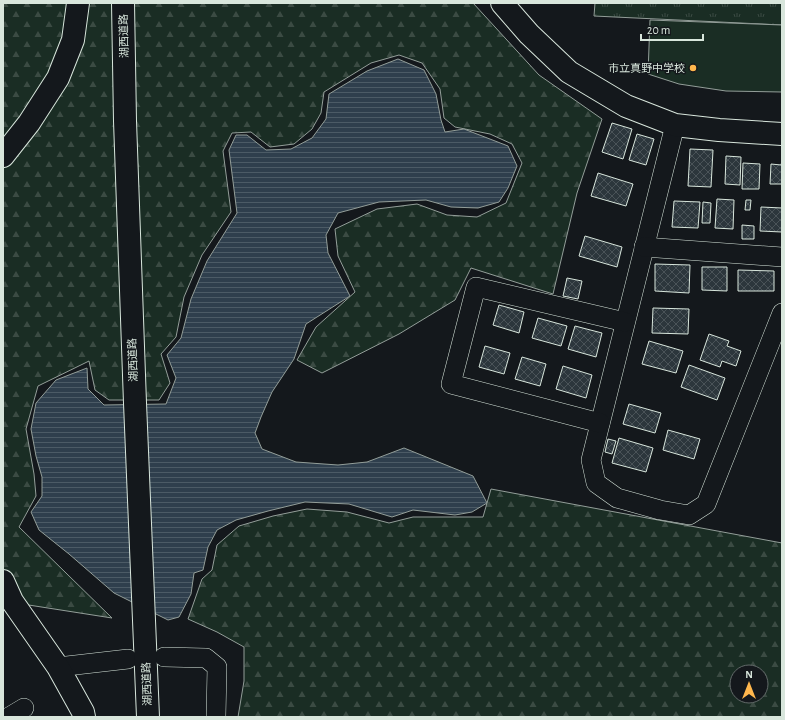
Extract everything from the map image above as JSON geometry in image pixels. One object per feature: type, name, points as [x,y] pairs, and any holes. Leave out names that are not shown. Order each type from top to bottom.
[{"type":"main road","points":[[3,156],[29,123],[58,78],[73,40],[78,3]]},
{"type":"main road","name":"湖西道路","points":[[123,3],[125,129],[148,717]]},
{"type":"main road","points":[[502,3],[529,34],[569,72],[626,106],[675,125],[719,130],[782,134]]},
{"type":"main road","points":[[3,582],[12,601],[58,667],[80,715]]},
{"type":"main road","points":[[147,684],[152,717]]},
{"type":"street","points":[[675,125],[590,460],[596,483],[617,498],[660,510],[689,515],[706,504],[782,313]]},
{"type":"street","points":[[644,247],[782,257]]},
{"type":"street","points":[[600,423],[451,384],[476,287],[625,322]]},
{"type":"street","points":[[58,667],[146,656],[206,658],[218,667],[216,717]]},
{"type":"green space","points":[[3,3],[473,3],[539,75],[602,119],[577,193],[553,294],[471,268],[455,300],[399,334],[322,373],[297,360],[316,327],[355,292],[338,256],[335,229],[377,209],[417,204],[447,215],[477,217],[506,203],[522,163],[512,144],[490,134],[455,127],[444,118],[440,89],[422,63],[399,55],[371,63],[324,92],[321,113],[312,129],[294,144],[270,147],[251,132],[232,133],[223,151],[231,212],[202,255],[184,297],[176,337],[161,354],[170,383],[159,400],[109,400],[95,390],[89,361],[38,386],[26,429],[34,474],[36,496],[19,527],[112,618],[3,601]]},
{"type":"green space","points":[[595,3],[782,3],[782,25],[594,16]]},
{"type":"green space","points":[[650,20],[782,25],[782,92],[726,91],[679,84],[648,74]]},
{"type":"green space","points":[[491,489],[782,543],[782,717],[238,717],[244,681],[244,647],[217,632],[188,619],[202,579],[212,570],[217,545],[239,526],[273,516],[307,509],[347,512],[389,523],[413,517],[483,517]]},
{"type":"water","points":[[398,59],[424,70],[436,94],[445,132],[464,129],[508,146],[517,166],[508,188],[499,202],[478,208],[451,207],[426,200],[379,202],[338,213],[326,235],[328,253],[350,296],[306,324],[294,359],[272,392],[255,433],[262,449],[296,462],[338,465],[367,462],[404,448],[473,476],[487,503],[472,512],[455,515],[413,510],[392,517],[349,504],[305,502],[236,520],[217,530],[208,547],[203,570],[194,573],[191,594],[179,617],[168,620],[114,593],[39,530],[31,512],[42,496],[42,477],[31,429],[36,403],[56,380],[87,368],[88,389],[104,405],[166,404],[176,378],[167,355],[181,338],[191,299],[207,261],[237,213],[229,150],[236,135],[247,135],[266,150],[291,149],[312,138],[326,119],[329,94],[367,71]]},
{"type":"building","points":[[612,123],[632,129],[623,159],[602,152]]},
{"type":"building","points":[[637,134],[654,139],[646,165],[629,160]]},
{"type":"building","points":[[690,149],[713,150],[711,187],[688,186]]},
{"type":"building","points":[[726,156],[741,157],[740,185],[725,184]]},
{"type":"building","points":[[782,161],[782,184],[770,184],[771,164],[781,165]]},
{"type":"building","points":[[743,163],[760,164],[759,189],[742,189]]},
{"type":"building","points":[[598,173],[633,184],[626,206],[591,196]]},
{"type":"building","points":[[717,199],[734,200],[733,229],[715,228]]},
{"type":"building","points":[[746,200],[751,200],[750,210],[745,210]]},
{"type":"building","points":[[674,201],[700,202],[698,228],[672,227]]},
{"type":"building","points":[[703,202],[711,203],[710,223],[702,223]]},
{"type":"building","points":[[761,207],[782,208],[782,232],[760,231]]},
{"type":"building","points":[[742,225],[754,226],[754,239],[742,239]]},
{"type":"building","points":[[585,236],[622,247],[617,267],[579,256]]},
{"type":"building","points":[[655,264],[690,265],[689,293],[655,291]]},
{"type":"building","points":[[702,267],[727,267],[727,291],[702,290]]},
{"type":"building","points":[[738,270],[774,271],[774,291],[738,291]]},
{"type":"building","points":[[567,278],[582,281],[578,299],[563,296]]},
{"type":"building","points":[[499,305],[524,312],[519,333],[493,325]]},
{"type":"building","points":[[653,308],[689,309],[688,334],[652,333]]},
{"type":"building","points":[[538,318],[567,326],[561,346],[532,338]]},
{"type":"building","points":[[575,326],[602,333],[596,357],[568,349]]},
{"type":"building","points":[[709,334],[729,341],[727,346],[741,351],[736,366],[722,361],[720,367],[700,360]]},
{"type":"building","points":[[649,341],[683,351],[676,373],[642,364]]},
{"type":"building","points":[[485,346],[510,353],[504,374],[479,367]]},
{"type":"building","points":[[522,357],[546,364],[540,386],[515,379]]},
{"type":"building","points":[[689,365],[725,378],[717,400],[681,387]]},
{"type":"building","points":[[563,366],[592,375],[586,398],[556,389]]},
{"type":"building","points":[[629,404],[661,413],[655,433],[623,424]]},
{"type":"building","points":[[668,430],[700,439],[694,459],[663,450]]},
{"type":"building","points":[[619,438],[653,448],[646,472],[612,463]]},
{"type":"building","points":[[608,439],[616,441],[612,454],[605,452]]},
{"type":"place","name":"市立真野中学校","points":[[693,68]]}]
